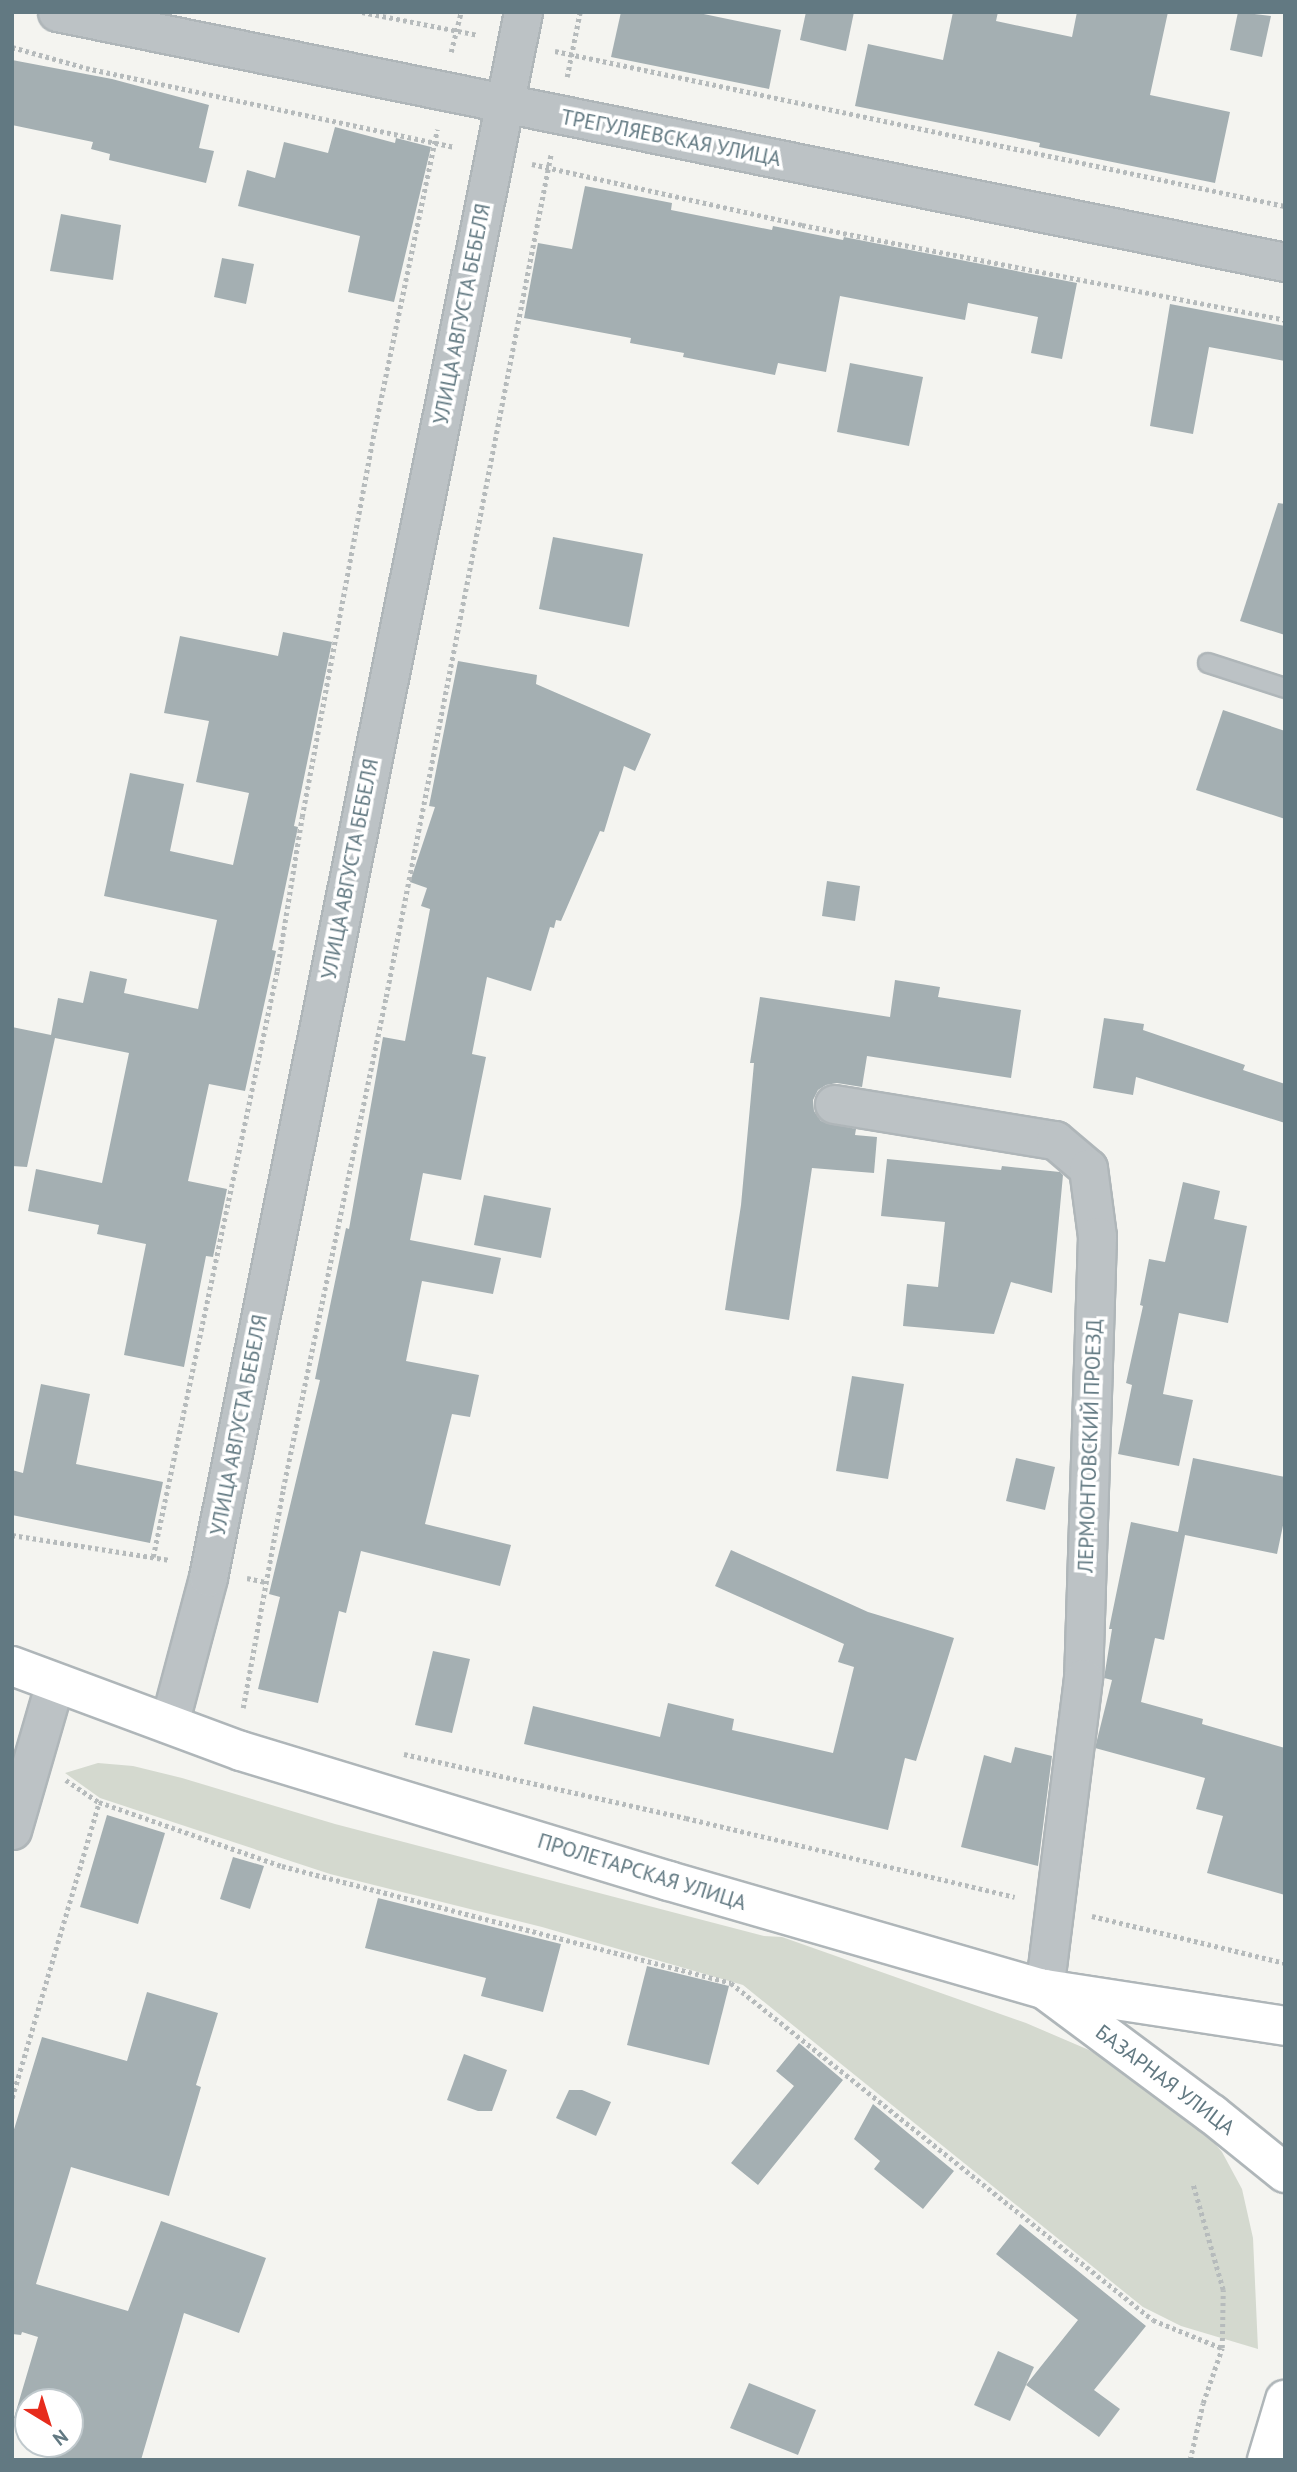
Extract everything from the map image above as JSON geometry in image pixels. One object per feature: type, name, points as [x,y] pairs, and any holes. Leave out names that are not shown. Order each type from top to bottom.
[{"type":"main road","name":"ПРОЛЕТАРСКАЯ УЛИЦА","points":[[12,1666],[241,1751],[1044,1989],[1285,2026]]},
{"type":"main road","name":"БАЗАРНАЯ УЛИЦА","points":[[1044,1989],[1212,2114],[1285,2173]]},
{"type":"main road","points":[[1268,2460],[1285,2400]]},
{"type":"street","name":"ТРЕГУЛЯЕВСКАЯ УЛИЦА","points":[[57,12],[505,106],[1285,262]]},
{"type":"street","name":"УЛИЦА АВГУСТА БЕБЕЛЯ","points":[[169,1724],[210,1569],[520,28]]},
{"type":"street","name":"ЛЕРМОНТОВСКИЙ ПРОЕЗД","points":[[834,1104],[1055,1140],[1088,1168],[1097,1236],[1083,1678],[1056,1889],[1057,1907],[1044,1989]]},
{"type":"street","points":[[12,1829],[55,1682]]},
{"type":"lane","points":[[1208,663],[1285,688]]},
{"type":"path","points":[[362,12],[457,31],[520,28],[572,55],[1285,206]]},
{"type":"path","points":[[153,1557],[277,971],[305,803],[372,446],[436,144],[442,92],[461,12]]},
{"type":"path","points":[[242,1718],[282,1489],[386,996],[580,12]]},
{"type":"path","points":[[12,47],[86,68],[494,155],[802,225],[1285,320]]},
{"type":"path","points":[[12,1535],[153,1557],[266,1583]]},
{"type":"path","points":[[390,1751],[686,1818],[1285,1963]]},
{"type":"path","points":[[33,1758],[99,1801],[282,1866],[731,1983],[1153,2320],[1222,2348]]},
{"type":"path","points":[[12,2098],[99,1801]]},
{"type":"path","points":[[1191,2460],[1203,2403],[1222,2348],[1223,2290],[1193,2185]]},
{"type":"shaded area","points":[[98,1763],[133,1766],[182,1778],[335,1824],[764,1936],[782,1937],[1026,2023],[1089,2050],[1144,2084],[1198,2124],[1222,2152],[1242,2189],[1253,2238],[1258,2349],[1181,2326],[1143,2307],[743,1985],[542,1927],[330,1874],[100,1798],[65,1773]]},
{"type":"building","points":[[621,12],[694,12],[781,30],[769,89],[611,57]]},
{"type":"building","points":[[806,12],[854,12],[846,51],[800,40]]},
{"type":"building","points":[[953,12],[998,12],[996,21],[1072,37],[1077,12],[1168,12],[1150,95],[1230,112],[1215,183],[1039,147],[1040,143],[855,106],[868,44],[943,60]]},
{"type":"building","points":[[1238,12],[1271,16],[1262,57],[1230,50]]},
{"type":"building","points":[[12,60],[112,79],[209,105],[199,148],[214,151],[206,183],[109,160],[110,154],[91,149],[93,142],[12,125]]},
{"type":"building","points":[[335,127],[395,143],[396,138],[431,147],[394,302],[348,292],[360,236],[238,206],[247,170],[275,178],[284,142],[328,153]]},
{"type":"building","points":[[585,186],[672,203],[671,210],[772,230],[773,226],[843,240],[844,237],[1077,283],[1062,359],[1031,353],[1038,317],[968,303],[965,320],[840,296],[826,372],[778,363],[775,375],[683,357],[684,353],[630,343],[631,338],[524,318],[538,243],[572,249]]},
{"type":"building","points":[[61,214],[121,225],[113,280],[50,271]]},
{"type":"building","points":[[222,258],[254,264],[246,304],[214,297]]},
{"type":"building","points":[[1170,304],[1285,326],[1285,361],[1209,347],[1193,434],[1150,426]]},
{"type":"building","points":[[850,363],[923,377],[909,446],[837,432]]},
{"type":"building","points":[[1278,503],[1285,504],[1285,635],[1240,621]]},
{"type":"building","points":[[553,537],[643,554],[629,627],[539,609]]},
{"type":"building","points":[[283,632],[332,642],[294,826],[298,827],[272,950],[276,951],[245,1091],[209,1084],[188,1181],[227,1189],[213,1257],[206,1256],[184,1367],[124,1355],[146,1244],[97,1234],[99,1225],[28,1211],[36,1169],[102,1183],[129,1053],[55,1038],[27,1167],[12,1166],[12,1027],[51,1035],[58,998],[83,1003],[90,971],[127,979],[124,993],[198,1009],[217,920],[104,896],[130,773],[184,784],[170,851],[233,865],[249,793],[196,782],[209,721],[164,713],[180,636],[278,656]]},
{"type":"building","points":[[458,661],[537,675],[536,684],[651,734],[635,771],[624,766],[604,832],[600,831],[561,921],[556,920],[554,928],[550,927],[531,991],[487,977],[472,1054],[486,1057],[461,1180],[423,1173],[410,1240],[501,1258],[493,1294],[422,1281],[406,1361],[479,1375],[470,1417],[452,1414],[425,1524],[511,1545],[500,1586],[361,1551],[346,1613],[339,1611],[318,1703],[258,1689],[280,1597],[269,1594],[320,1380],[315,1379],[346,1228],[349,1229],[383,1037],[405,1041],[430,909],[421,906],[427,888],[410,882],[435,807],[429,806]]},
{"type":"building","points":[[1223,710],[1285,731],[1285,819],[1196,790]]},
{"type":"building","points":[[827,881],[860,886],[855,921],[822,916]]},
{"type":"building","points":[[895,980],[940,987],[938,997],[1021,1010],[1011,1078],[867,1056],[862,1087],[837,1083],[818,1090],[813,1100],[814,1111],[821,1121],[856,1129],[855,1135],[877,1137],[874,1173],[812,1168],[789,1320],[725,1310],[741,1205],[754,1063],[750,1063],[760,997],[890,1017]]},
{"type":"building","points":[[1104,1018],[1144,1024],[1143,1030],[1245,1065],[1243,1070],[1285,1084],[1285,1123],[1136,1077],[1133,1095],[1093,1088]]},
{"type":"building","points":[[887,1159],[1001,1170],[1002,1166],[1060,1172],[1063,1175],[1052,1293],[1011,1282],[994,1334],[903,1326],[907,1284],[938,1287],[945,1222],[881,1216]]},
{"type":"building","points":[[1183,1182],[1220,1191],[1214,1219],[1247,1226],[1228,1323],[1179,1313],[1163,1394],[1193,1400],[1179,1466],[1118,1454],[1132,1385],[1126,1383],[1143,1306],[1140,1305],[1149,1259],[1165,1262]]},
{"type":"building","points":[[484,1195],[551,1208],[541,1258],[474,1245]]},
{"type":"building","points":[[852,1376],[904,1384],[888,1479],[836,1471]]},
{"type":"building","points":[[41,1384],[90,1394],[76,1464],[163,1482],[150,1543],[12,1515],[12,1470],[23,1473]]},
{"type":"building","points":[[1016,1458],[1055,1467],[1045,1510],[1006,1501]]},
{"type":"building","points":[[1193,1458],[1285,1477],[1285,1516],[1277,1554],[1185,1535],[1164,1640],[1155,1638],[1141,1702],[1203,1719],[1202,1724],[1285,1748],[1285,1895],[1207,1873],[1223,1816],[1196,1809],[1205,1778],[1095,1748],[1112,1680],[1104,1678],[1112,1629],[1109,1629],[1131,1522],[1178,1532]]},
{"type":"building","points":[[731,1550],[868,1612],[954,1638],[916,1761],[905,1758],[888,1830],[524,1744],[533,1706],[660,1737],[668,1703],[734,1719],[732,1730],[833,1753],[854,1667],[838,1662],[844,1644],[715,1586]]},
{"type":"building","points":[[433,1651],[470,1659],[452,1733],[415,1725]]},
{"type":"building","points":[[1015,1747],[1052,1756],[1038,1866],[961,1847],[984,1755],[1011,1763]]},
{"type":"building","points":[[107,1815],[165,1833],[138,1924],[80,1907]]},
{"type":"building","points":[[233,1857],[264,1866],[250,1909],[220,1899]]},
{"type":"building","points":[[378,1898],[561,1944],[543,2012],[481,1996],[486,1978],[365,1948]]},
{"type":"building","points":[[647,1966],[729,1986],[709,2065],[627,2045]]},
{"type":"building","points":[[147,1992],[218,2013],[196,2085],[201,2087],[169,2196],[71,2167],[36,2284],[128,2311],[161,2221],[266,2258],[239,2333],[184,2313],[141,2460],[46,2460],[84,2458],[84,2388],[23,2388],[38,2337],[22,2332],[21,2335],[12,2334],[12,2136],[42,2037],[127,2061]]},
{"type":"building","points":[[799,2043],[843,2080],[758,2185],[731,2163],[794,2086],[776,2071]]},
{"type":"building","points":[[464,2054],[507,2070],[492,2111],[478,2111],[447,2100]]},
{"type":"building","points":[[569,2090],[582,2090],[611,2102],[596,2136],[556,2118]]},
{"type":"building","points":[[873,2104],[954,2171],[923,2209],[874,2169],[880,2161],[854,2139]]},
{"type":"building","points":[[1020,2224],[1146,2326],[1094,2390],[1120,2409],[1099,2437],[1026,2385],[1078,2320],[996,2254]]},
{"type":"building","points":[[998,2351],[1034,2367],[1010,2421],[974,2405]]},
{"type":"building","points":[[749,2383],[816,2410],[798,2455],[730,2428]]}]
